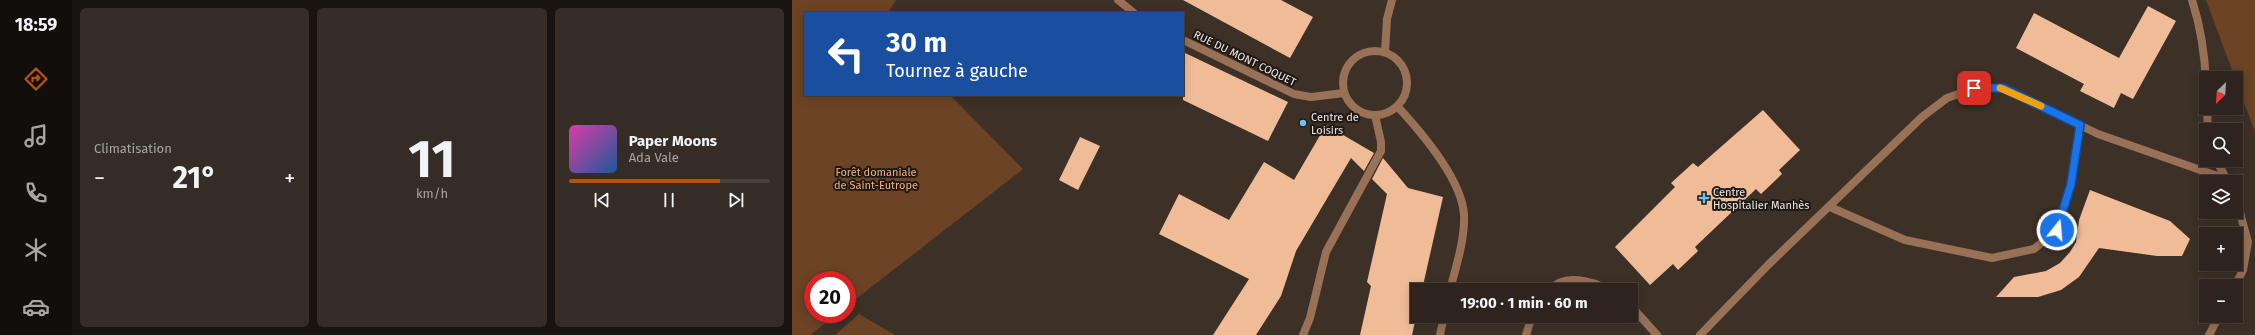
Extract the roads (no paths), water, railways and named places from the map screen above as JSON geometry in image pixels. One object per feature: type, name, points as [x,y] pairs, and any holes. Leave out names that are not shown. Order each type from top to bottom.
[{"type":"street","points":[[1118,0],[1133,12]]},
{"type":"street","points":[[1385,52],[1386,19],[1392,0]]},
{"type":"street","points":[[2192,0],[2205,53],[2206,71]]},
{"type":"street","name":"RUE DU MONT COQUET","points":[[1184,40],[1294,94],[1311,97],[1344,93]]},
{"type":"street","points":[[1371,50],[1385,52],[1404,67],[1409,84],[1405,97],[1398,107],[1388,113],[1375,115],[1363,113],[1351,105],[1344,93],[1342,82],[1347,67],[1355,58],[1371,50]]},
{"type":"street","points":[[1700,335],[1769,264],[1922,117],[1947,98],[1974,88],[2003,88],[2113,140],[2210,175]]},
{"type":"street","points":[[1398,107],[1415,125],[1441,162],[1461,197],[1464,230],[1452,283]]},
{"type":"street","points":[[1303,335],[1310,318],[1326,252],[1381,151],[1381,142],[1375,115]]},
{"type":"street","points":[[1830,207],[1912,242],[1992,258],[2034,249],[2057,230],[2071,184],[2080,125]]},
{"type":"street","points":[[2238,279],[2243,270],[2248,242],[2242,219]]},
{"type":"street","points":[[1559,283],[1576,279],[1588,283]]},
{"type":"street","points":[[1638,314],[1657,335]]},
{"type":"street","points":[[1440,335],[1443,323]]},
{"type":"street","points":[[1526,335],[1530,323]]},
{"type":"street","points":[[2208,335],[2215,323]]},
{"type":"place","name":"Centre de Loisirs","points":[[1303,123]]},
{"type":"place","name":"Centre Hospitalier Manhès","points":[[1704,198]]},
{"type":"park label","name":"Forêt domaniale de Saint-Eutrope","points":[[876,178]]}]
